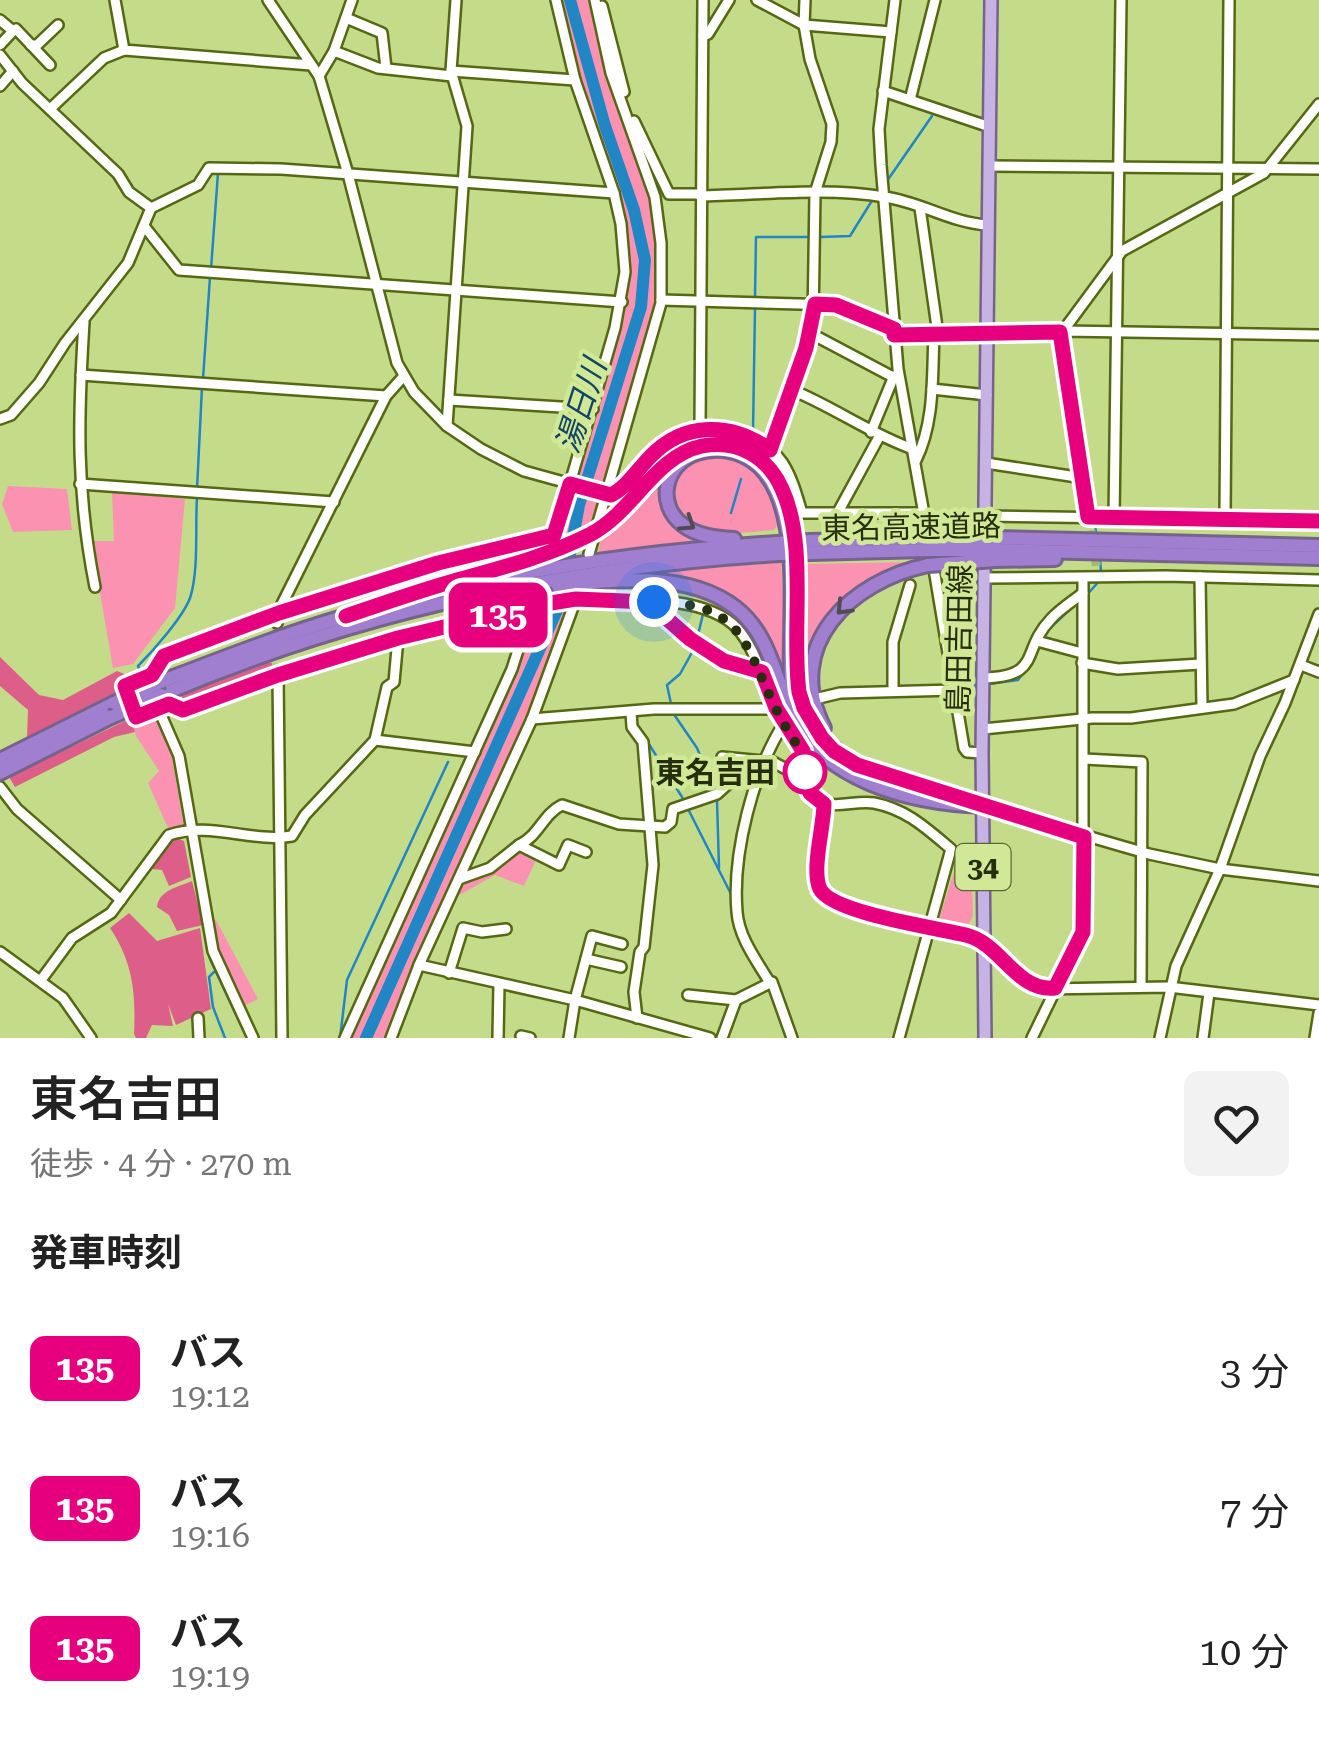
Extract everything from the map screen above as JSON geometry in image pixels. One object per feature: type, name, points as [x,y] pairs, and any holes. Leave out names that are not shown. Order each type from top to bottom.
[{"type":"highway","points":[[541,582],[591,534],[612,520],[671,460],[694,448],[730,445],[752,453],[766,464],[781,487],[792,522],[799,692],[822,738],[849,760],[888,777],[983,806]]},
{"type":"highway","points":[[778,545],[716,538],[687,528],[667,504],[671,472],[690,455],[718,449],[752,460],[774,485],[786,519],[789,549],[792,689],[810,740]]},
{"type":"highway","name":"東名高速道路","points":[[810,543],[925,538]]},
{"type":"highway","name":"東名高速道路","points":[[161,695],[346,616],[541,582],[579,580],[660,552],[925,538],[995,550],[1319,558]]},
{"type":"highway","name":"東名高速道路","points":[[995,550],[1319,546]]},
{"type":"highway","points":[[849,760],[825,731],[814,703],[812,667],[831,621],[856,595],[886,578],[995,550]]},
{"type":"highway","name":"東名高速道路","points":[[0,760],[112,710],[317,637],[541,582]]},
{"type":"highway","points":[[541,582],[656,582],[700,590],[728,602],[764,642],[790,712],[810,740],[848,774],[934,804],[983,806]]},
{"type":"highway","name":"東名高速道路","points":[[0,773],[112,710]]},
{"type":"main road","name":"島田吉田線","points":[[985,1038],[982,753],[991,0]]},
{"type":"street","points":[[115,0],[124,50]]},
{"type":"street","points":[[268,0],[319,76],[374,284],[404,377],[427,409],[447,426],[480,449],[524,471],[606,494],[618,492],[674,436],[700,429],[736,432],[770,450],[788,472],[802,514],[924,513]]},
{"type":"street","points":[[319,76],[334,50],[352,0]]},
{"type":"street","points":[[447,426],[467,126],[452,74],[456,0]]},
{"type":"street","points":[[345,1038],[512,669],[572,484],[622,302],[624,247],[614,192],[575,80],[556,0]]},
{"type":"street","points":[[598,0],[622,89],[643,145],[668,194],[880,192],[966,224],[988,225]]},
{"type":"street","points":[[391,1038],[419,966],[532,719],[606,494],[660,300],[661,243],[655,198],[611,73],[598,0]]},
{"type":"street","points":[[700,429],[704,0]]},
{"type":"street","points":[[703,36],[729,0]]},
{"type":"street","points":[[758,0],[804,25],[891,32]]},
{"type":"street","points":[[770,450],[810,332],[815,304],[815,193],[832,124],[810,59],[804,0]]},
{"type":"street","points":[[895,0],[879,129],[880,192],[896,373],[913,449],[925,538],[964,748],[967,752],[982,753]]},
{"type":"street","points":[[910,100],[935,0]]},
{"type":"street","points":[[1114,518],[1120,0]]},
{"type":"street","points":[[1225,519],[1230,0]]},
{"type":"street","points":[[346,18],[382,33],[386,68]]},
{"type":"street","points":[[0,20],[16,30],[50,65]]},
{"type":"street","points":[[31,46],[58,25]]},
{"type":"street","points":[[0,45],[13,31]]},
{"type":"street","points":[[50,109],[104,58],[124,50],[311,65]]},
{"type":"street","points":[[334,50],[386,68],[575,80]]},
{"type":"street","points":[[0,54],[118,174],[129,192],[151,208]]},
{"type":"street","points":[[0,86],[13,71]]},
{"type":"street","points":[[882,91],[990,127]]},
{"type":"street","points":[[1092,517],[1083,478],[1065,331],[1132,243],[1228,196],[1272,167],[1319,104]]},
{"type":"street","points":[[989,166],[1319,169]]},
{"type":"street","points":[[0,418],[11,414],[40,383],[128,263],[151,208],[198,185],[209,168],[614,192]]},
{"type":"street","points":[[655,198],[666,191]]},
{"type":"street","points":[[915,462],[927,427],[936,334],[920,208]]},
{"type":"street","points":[[144,226],[175,268],[622,302]]},
{"type":"street","points":[[660,300],[836,305],[894,332],[1319,335]]},
{"type":"street","points":[[84,319],[80,484],[82,525],[95,587]]},
{"type":"street","points":[[810,332],[896,373]]},
{"type":"street","points":[[837,514],[875,434],[896,373]]},
{"type":"street","points":[[81,375],[386,396]]},
{"type":"street","points":[[278,618],[386,396],[404,377]]},
{"type":"street","points":[[932,389],[987,396]]},
{"type":"street","points":[[792,390],[875,434],[913,449]]},
{"type":"street","points":[[449,400],[593,409]]},
{"type":"street","points":[[986,463],[1083,478]]},
{"type":"street","points":[[80,484],[334,502]]},
{"type":"street","points":[[925,538],[986,520],[1092,517],[1319,521]]},
{"type":"street","points":[[161,695],[136,717],[125,686],[152,675],[164,656],[438,563],[554,535]]},
{"type":"street","points":[[1200,577],[1202,708]]},
{"type":"street","points":[[985,578],[1319,580]]},
{"type":"street","points":[[1032,1038],[1083,932],[1083,579]]},
{"type":"street","points":[[579,580],[648,602],[683,603],[712,612],[736,628],[762,672],[784,723],[803,751],[810,793],[824,804],[861,802],[906,812],[951,849],[899,1038]]},
{"type":"street","points":[[161,695],[183,710],[278,675],[398,638],[541,582]]},
{"type":"street","points":[[893,688],[893,642],[910,584]]},
{"type":"street","points":[[984,679],[1012,677],[1021,670],[1049,620],[1083,597]]},
{"type":"street","points":[[648,602],[724,661],[762,672]]},
{"type":"street","points":[[1160,1038],[1169,987],[1319,614]]},
{"type":"street","points":[[41,980],[72,938],[111,912],[169,835],[214,829],[280,838],[292,836],[305,814],[375,740],[387,687],[394,682],[398,638]]},
{"type":"street","points":[[1040,642],[1118,669],[1201,664]]},
{"type":"street","points":[[1301,665],[1319,672]]},
{"type":"street","points":[[278,675],[282,1038]]},
{"type":"street","points":[[983,729],[1131,718],[1234,704],[1294,680]]},
{"type":"street","points":[[819,698],[893,688],[955,687]]},
{"type":"street","points":[[161,695],[178,756],[188,831],[212,951],[253,1038]]},
{"type":"street","points":[[532,719],[672,709],[776,708]]},
{"type":"street","points":[[631,712],[632,727],[643,742],[652,825],[644,947],[634,992],[637,1018]]},
{"type":"street","points":[[784,723],[764,760],[743,820],[737,912],[743,937],[784,1009],[792,1038]]},
{"type":"street","points":[[375,740],[475,752]]},
{"type":"street","points":[[458,879],[490,868],[532,839],[552,810],[562,805],[619,824],[665,827],[671,822],[673,809],[714,795],[728,784],[722,757],[764,760],[805,778]]},
{"type":"street","points":[[1084,759],[1142,762],[1140,986]]},
{"type":"street","points":[[0,787],[6,799],[121,900]]},
{"type":"street","points":[[824,804],[817,872],[824,894],[864,913],[984,940],[1028,984],[1044,989],[1169,987],[1319,1005]]},
{"type":"street","points":[[983,806],[1140,852],[1319,881]]},
{"type":"street","points":[[519,845],[559,865],[568,845],[586,852]]},
{"type":"street","points":[[449,973],[464,928],[482,932],[506,929]]},
{"type":"street","points":[[569,1038],[592,936],[622,944]]},
{"type":"street","points":[[0,953],[63,998],[91,1038]]},
{"type":"street","points":[[586,958],[621,967]]},
{"type":"street","points":[[419,966],[575,1000],[710,1038]]},
{"type":"street","points":[[688,994],[736,1000],[770,983]]},
{"type":"street","points":[[498,1038],[499,984]]},
{"type":"street","points":[[1203,1038],[1209,993]]},
{"type":"street","points":[[722,1038],[736,1000]]},
{"type":"street","points":[[1315,1038],[1319,1013]]},
{"type":"street","points":[[198,1018],[199,1038]]},
{"type":"shaded area","points":[[559,0],[590,0],[616,98],[653,204],[658,300],[592,527],[559,539],[614,351],[629,269],[619,200],[564,33]]},
{"type":"shaded area","points":[[714,454],[742,461],[759,474],[781,519],[774,530],[711,530],[687,517],[671,488],[674,481],[687,465]]},
{"type":"shaded area","points":[[666,472],[663,484],[687,534],[709,543],[598,554],[602,533],[634,508]]},
{"type":"shaded area","points":[[8,486],[67,489],[72,530],[13,532],[2,504]]},
{"type":"shaded area","points":[[112,491],[185,499],[175,608],[133,664],[113,668],[91,541],[114,541]]},
{"type":"shaded area","points":[[781,562],[788,682],[783,683],[764,636],[702,586],[641,574]]},
{"type":"shaded area","points":[[916,562],[873,579],[840,604],[817,637],[803,681],[802,564]]},
{"type":"shaded area","points":[[567,606],[560,642],[545,682],[430,930],[392,1038],[351,1038],[371,985],[488,732],[533,611]]},
{"type":"shaded area","points":[[0,657],[39,695],[63,700],[117,671],[129,676],[121,690],[27,738],[28,710],[0,686]]},
{"type":"shaded area","points":[[265,661],[272,663],[274,674],[185,707],[181,703],[182,695]]},
{"type":"shaded area","points":[[156,713],[172,757],[184,828],[168,828],[148,783],[159,771],[136,736],[133,722]]},
{"type":"shaded area","points":[[131,718],[135,732],[114,737],[15,787],[9,777]]},
{"type":"shaded area","points":[[177,838],[184,841],[191,877],[169,886],[162,870],[152,869],[162,846]]},
{"type":"shaded area","points":[[962,846],[971,851],[973,916],[965,931],[938,923]]},
{"type":"shaded area","points":[[518,847],[537,858],[524,886],[495,875],[456,897],[462,881]]},
{"type":"shaded area","points":[[192,881],[203,925],[177,931],[169,915],[157,907],[170,890]]},
{"type":"shaded area","points":[[129,913],[157,941],[200,928],[211,1009],[176,1025],[168,1004],[173,1026],[152,1025],[146,1038],[136,1038],[131,979],[124,953],[110,928]]},
{"type":"shaded area","points":[[216,920],[258,999],[244,1006],[214,948],[211,921]]},
{"type":"waterway","name":"湯日川","points":[[366,1038],[562,599],[579,505],[641,307],[645,260],[634,210],[605,126],[570,0]]},
{"type":"waterway","points":[[887,181],[932,116]]},
{"type":"waterway","points":[[211,269],[218,173]]},
{"type":"waterway","points":[[820,237],[850,236],[873,199]]},
{"type":"waterway","points":[[755,297],[756,237],[809,237]]},
{"type":"waterway","points":[[203,379],[210,277]]},
{"type":"waterway","points":[[753,432],[755,308]]},
{"type":"waterway","points":[[197,489],[202,387]]},
{"type":"waterway","points":[[1083,453],[1094,514]]},
{"type":"waterway","points":[[731,513],[741,479]]},
{"type":"waterway","points":[[141,674],[138,666],[174,624],[190,598],[196,562],[197,497]]},
{"type":"waterway","points":[[1095,522],[1096,534]]},
{"type":"waterway","points":[[1100,559],[1101,572]]},
{"type":"waterway","points":[[1086,596],[1100,580]]},
{"type":"waterway","points":[[1043,638],[1079,601]]},
{"type":"waterway","points":[[697,639],[703,614]]},
{"type":"waterway","points":[[695,647],[680,674],[667,685],[673,713],[697,748],[715,792]]},
{"type":"waterway","points":[[988,684],[1018,680],[1028,667]]},
{"type":"waterway","points":[[958,686],[980,685]]},
{"type":"waterway","points":[[898,687],[920,687]]},
{"type":"waterway","points":[[155,715],[167,741]]},
{"type":"waterway","points":[[647,741],[682,797],[732,896]]},
{"type":"waterway","points":[[340,1038],[347,980],[448,762]]},
{"type":"waterway","points":[[180,786],[186,828]]},
{"type":"waterway","points":[[739,830],[747,799]]},
{"type":"waterway","points":[[717,800],[719,868]]},
{"type":"waterway","points":[[188,836],[199,897]]},
{"type":"waterway","points":[[208,949],[247,1038]]},
{"type":"waterway","points":[[214,972],[209,977],[213,1007],[225,1038]]},
{"type":"tunnel","points":[[1089,517],[1097,570]]},
{"type":"tunnel","points":[[277,623],[278,675]]},
{"type":"bus line","name":"135","points":[[346,616],[516,564],[591,534],[630,506],[671,460],[686,451],[716,444],[752,453],[776,478],[791,516],[799,692],[822,738],[857,765],[888,777],[1084,837],[1083,932],[1055,988],[1028,984],[984,940],[864,913],[824,894],[817,872],[824,804],[810,793],[803,751],[776,708],[762,672],[724,661],[690,639],[648,602],[576,599],[532,606],[398,638],[278,675],[183,710],[169,704],[136,717],[125,686],[152,675],[164,656],[279,613],[438,563],[554,535],[570,484],[611,495],[618,492],[674,436],[717,429],[754,439],[770,450],[806,348],[815,304],[836,305],[894,329],[894,335],[1060,332],[1088,517],[1319,521]]},
{"type":"place","name":"東名吉田","points":[[805,772]]},
{"type":"route","points":[[654,602],[683,603],[712,612],[736,628],[750,649],[776,708],[803,751],[805,778],[805,772]]}]
